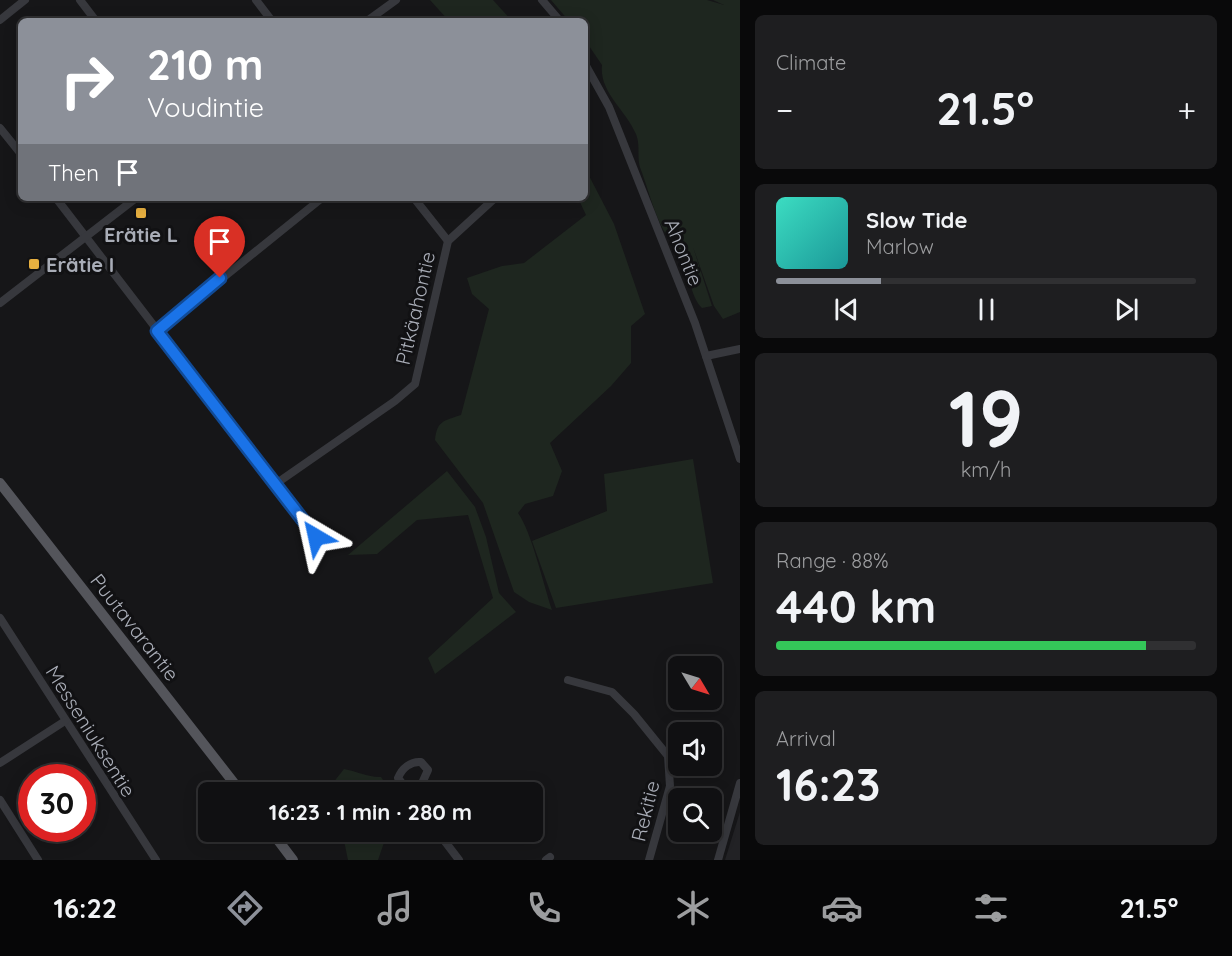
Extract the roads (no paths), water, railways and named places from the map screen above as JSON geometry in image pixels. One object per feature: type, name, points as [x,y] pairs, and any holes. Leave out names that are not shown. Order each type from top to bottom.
[{"type":"main road","name":"Puutavarantie","points":[[0,483],[233,782]]},
{"type":"main road","points":[[279,842],[293,860]]},
{"type":"street","points":[[0,20],[25,0]]},
{"type":"street","points":[[80,0],[94,18]]},
{"type":"street","points":[[256,0],[270,18]]},
{"type":"street","points":[[371,18],[396,0]]},
{"type":"street","points":[[542,0],[557,18]]},
{"type":"street","name":"Ahontie","points":[[588,68],[609,107],[706,356],[740,459]]},
{"type":"street","points":[[0,128],[18,150]]},
{"type":"street","points":[[58,201],[277,483],[316,537]]},
{"type":"street","points":[[0,303],[132,201]]},
{"type":"street","points":[[157,331],[318,201]]},
{"type":"street","points":[[416,201],[448,241]]},
{"type":"street","name":"Pitkäahontie","points":[[277,483],[395,401],[415,384],[448,241],[492,201]]},
{"type":"street","points":[[706,356],[740,349]]},
{"type":"street","name":"Messeniuksentie","points":[[0,618],[151,859]]},
{"type":"street","name":"Rekitie","points":[[568,680],[612,692],[634,714],[668,756]]},
{"type":"street","points":[[0,763],[65,721]]},
{"type":"street","points":[[401,782],[398,778],[401,771],[416,761],[421,762],[428,770],[423,782]]},
{"type":"street","name":"Rekitie","points":[[649,860],[670,786],[669,776]]},
{"type":"street","points":[[718,860],[740,783]]},
{"type":"street","points":[[0,800],[38,860]]},
{"type":"street","points":[[445,842],[459,860]]},
{"type":"place","name":"Erätie L","points":[[141,213]]},
{"type":"place","name":"Erätie I","points":[[34,264]]}]
